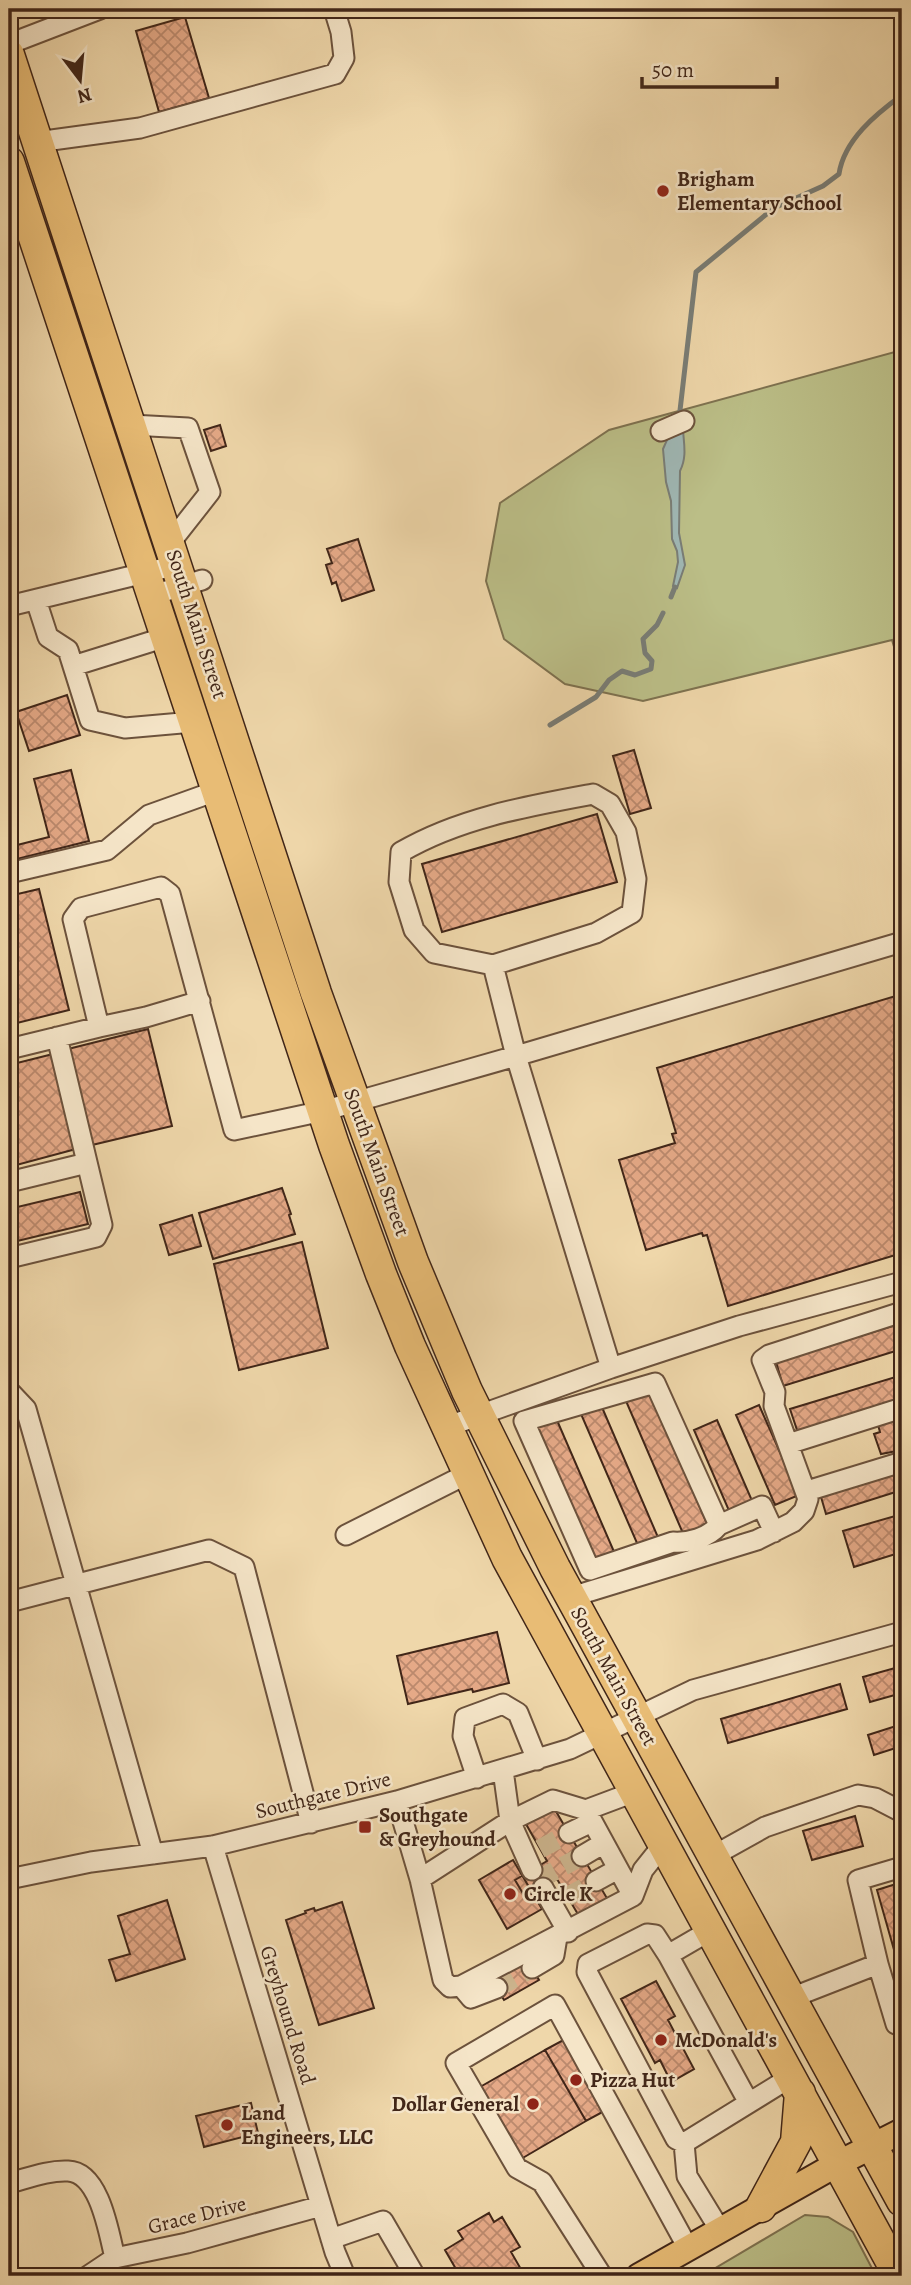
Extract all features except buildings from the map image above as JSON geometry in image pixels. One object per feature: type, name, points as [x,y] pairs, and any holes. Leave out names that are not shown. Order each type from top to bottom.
[{"type":"highway","name":"South Main Street","points":[[9,55],[131,425],[184,568],[316,993],[413,1262],[478,1414],[571,1597],[902,2201]]},
{"type":"highway","name":"South Main Street","points":[[9,162],[323,1111],[381,1274],[446,1427],[507,1558],[899,2276]]},
{"type":"highway","points":[[761,2207],[796,2141],[795,2085]]},
{"type":"main road","points":[[639,2276],[839,2163],[902,2131]]},
{"type":"street","points":[[9,44],[100,9]]},
{"type":"street","points":[[37,142],[140,128],[335,74],[344,58],[341,32],[334,9]]},
{"type":"street","points":[[661,431],[684,421]]},
{"type":"street","points":[[9,606],[149,584],[184,568],[210,492],[188,428],[131,425]]},
{"type":"street","points":[[36,600],[48,638],[68,650],[90,720],[125,728],[193,722]]},
{"type":"street","points":[[73,666],[166,637]]},
{"type":"street","points":[[9,873],[107,850],[149,814],[216,791]]},
{"type":"street","points":[[593,793],[610,804],[626,832],[636,879],[632,914],[596,933],[493,965],[434,953],[414,930],[399,882],[401,852],[428,837],[499,813],[593,793]]},
{"type":"street","points":[[99,1027],[73,919],[81,908],[161,887],[170,894],[234,1130],[323,1111],[902,942]]},
{"type":"street","points":[[493,965],[516,1056],[611,1368]]},
{"type":"street","points":[[9,1048],[146,1017],[200,1001]]},
{"type":"street","points":[[9,1258],[96,1237],[102,1225],[57,1037]]},
{"type":"street","points":[[9,1182],[87,1163]]},
{"type":"street","points":[[446,1427],[739,1326],[902,1282]]},
{"type":"street","points":[[571,1597],[757,1540],[793,1522],[804,1511],[808,1499],[807,1491],[774,1406],[775,1392],[762,1360],[769,1354],[902,1312]]},
{"type":"street","points":[[719,1525],[656,1383],[524,1421],[590,1570],[673,1542],[685,1543],[762,1506],[774,1532]]},
{"type":"street","points":[[9,1391],[26,1409],[153,1854]]},
{"type":"street","points":[[788,1444],[902,1408]]},
{"type":"street","points":[[807,1491],[902,1462]]},
{"type":"street","points":[[346,1535],[467,1474]]},
{"type":"street","points":[[9,1602],[209,1550],[244,1567],[311,1823]]},
{"type":"street","name":"Southgate Drive","points":[[9,1879],[91,1862],[213,1846],[397,1801],[570,1749],[692,1690],[902,1632]]},
{"type":"street","points":[[477,1778],[463,1736],[465,1717],[503,1704],[518,1713],[537,1760]]},
{"type":"street","points":[[503,1770],[510,1821],[532,1859]]},
{"type":"street","points":[[569,1833],[589,1816],[634,1792]]},
{"type":"street","points":[[713,1856],[765,1827],[858,1795],[875,1798],[902,1812]]},
{"type":"street","points":[[420,1879],[510,1821],[553,1800],[589,1816],[633,1896]]},
{"type":"street","points":[[397,1801],[420,1879],[443,1980],[450,1987],[461,1986],[563,1935],[633,1896],[643,1870],[663,1845]]},
{"type":"street","points":[[582,1856],[604,1843]]},
{"type":"street","name":"Greyhound Road","points":[[213,1846],[331,2239],[345,2276]]},
{"type":"street","points":[[902,1867],[858,1880],[896,2024],[902,2026]]},
{"type":"street","points":[[596,1881],[618,1869]]},
{"type":"street","points":[[532,1968],[554,1955],[563,1935],[554,1896]]},
{"type":"street","points":[[668,1955],[711,1930]]},
{"type":"street","points":[[684,2143],[676,2139],[587,1972],[588,1964],[647,1934],[655,1935],[749,2103]]},
{"type":"street","points":[[791,1998],[878,1964]]},
{"type":"street","points":[[461,1986],[471,1998],[497,1988]]},
{"type":"street","points":[[602,2276],[542,2182],[517,2168],[456,2063],[555,2005],[688,2248]]},
{"type":"street","points":[[684,2143],[749,2103],[795,2085]]},
{"type":"street","points":[[684,2143],[687,2176],[720,2230]]},
{"type":"street","points":[[9,2183],[48,2173],[71,2171],[86,2178],[96,2192],[115,2258]]},
{"type":"street","name":"Grace Drive","points":[[88,2276],[115,2258],[187,2243],[321,2206]]},
{"type":"street","points":[[331,2239],[383,2221],[415,2276]]},
{"type":"green space","points":[[902,350],[902,674],[892,640],[643,701],[565,684],[504,639],[486,581],[500,503],[609,430]]},
{"type":"green space","points":[[805,2215],[828,2217],[853,2232],[876,2276],[702,2276]]},
{"type":"water","points":[[683,430],[684,461],[680,471],[679,533],[685,565],[677,588],[673,586],[678,562],[672,539],[671,501],[663,449],[670,433]]},
{"type":"waterway","points":[[679,419],[696,272],[774,208],[823,186],[839,174],[847,150],[854,139],[872,119],[902,95]]},
{"type":"waterway","points":[[671,597],[675,587]]},
{"type":"waterway","points":[[550,725],[596,697],[609,680],[622,671],[635,675],[651,669],[652,661],[645,653],[643,639],[657,625],[663,613]]},
{"type":"tunnel","points":[[540,1849],[569,1833]]},
{"type":"tunnel","points":[[538,1880],[582,1856]]},
{"type":"tunnel","points":[[567,1897],[596,1881]]},
{"type":"tunnel","points":[[497,1988],[532,1968]]},
{"type":"place","name":"Brigham Elementary School","points":[[663,191]]},
{"type":"place","name":"Southgate & Greyhound","points":[[365,1827]]},
{"type":"place","name":"Circle K","points":[[510,1894]]},
{"type":"place","name":"McDonald's","points":[[661,2040]]},
{"type":"place","name":"Pizza Hut","points":[[576,2080]]},
{"type":"place","name":"Dollar General","points":[[533,2104]]},
{"type":"place","name":"Land Engineers, LLC","points":[[227,2125]]}]
